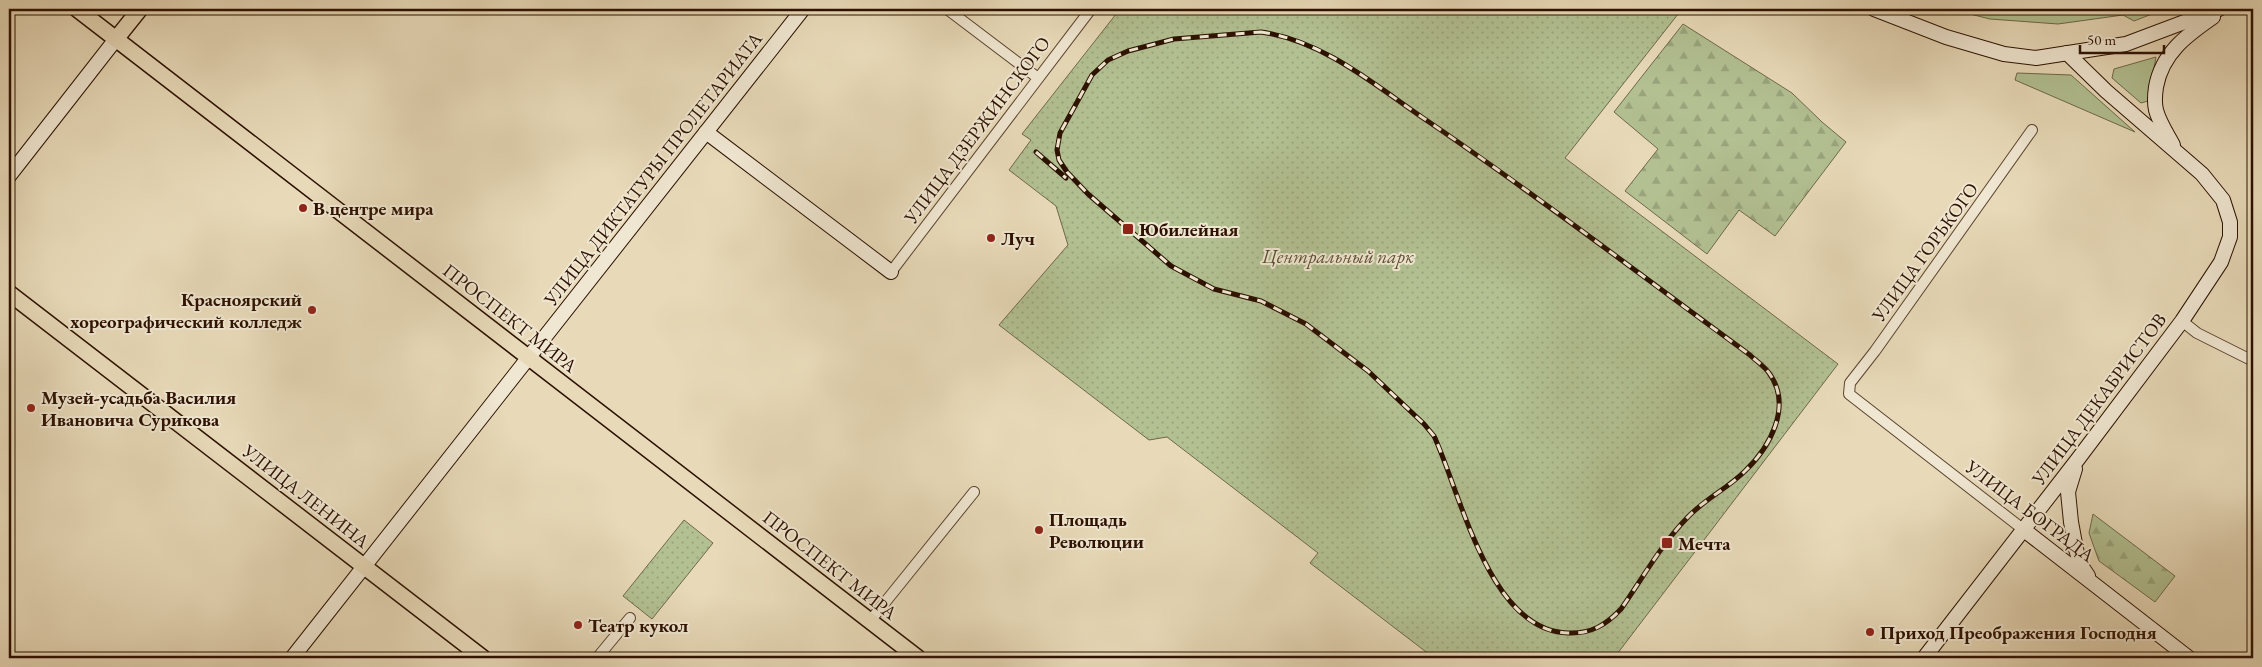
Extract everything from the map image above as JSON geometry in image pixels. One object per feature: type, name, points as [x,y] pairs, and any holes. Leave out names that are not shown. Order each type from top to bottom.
[{"type":"main road","name":"ПРОСПЕКТ МИРА","points":[[77,9],[918,658]]},
{"type":"main road","points":[[9,176],[140,9]]},
{"type":"main road","name":"УЛИЦА ДИКТАТУРЫ ПРОЛЕТАРИАТА","points":[[292,658],[351,580],[365,567],[803,9]]},
{"type":"main road","points":[[1874,9],[1946,37],[2004,54],[2036,58],[2126,44],[2219,9]]},
{"type":"main road","points":[[2178,154],[2155,109],[2154,95],[2157,76],[2169,55],[2185,38],[2226,9]]},
{"type":"main road","name":"УЛИЦА ДЕКАБРИСТОВ","points":[[1924,658],[2024,530],[2182,321],[2226,251],[2230,237],[2230,222],[2222,200],[2202,174],[2106,91],[2068,53]]},
{"type":"main road","points":[[706,132],[891,272]]},
{"type":"main road","name":"УЛИЦА ЛЕНИНА","points":[[9,293],[484,658]]},
{"type":"main road","points":[[2078,459],[2068,492],[2080,564],[2093,583]]},
{"type":"main road","name":"УЛИЦА БОГРАДА","points":[[2024,530],[2188,658]]},
{"type":"street","points":[[947,9],[1038,78]]},
{"type":"street","name":"УЛИЦА ДЗЕРЖИНСКОГО","points":[[891,272],[1091,9]]},
{"type":"street","name":"УЛИЦА ГОРЬКОГО","points":[[1849,394],[1850,383],[1887,335],[2032,130]]},
{"type":"street","points":[[2182,321],[2197,333],[2253,361]]},
{"type":"street","name":"УЛИЦА БОГРАДА","points":[[1849,394],[2024,530]]},
{"type":"street","points":[[870,621],[974,492]]},
{"type":"street","points":[[597,658],[630,618]]},
{"type":"green space","name":"Центральный парк","points":[[1120,9],[1682,9],[1565,158],[1838,364],[1614,658],[1434,658],[1310,563],[1318,553],[1167,437],[1149,440],[999,325],[1068,245],[1056,206],[1009,170],[1031,140],[1022,134]]},
{"type":"green space","points":[[1950,9],[2165,9],[2134,21],[2123,15],[2058,24],[1990,19]]},
{"type":"green space","points":[[1683,24],[1792,93],[1846,142],[1775,236],[1739,210],[1707,254],[1625,191],[1658,149],[1614,112]]},
{"type":"green space","points":[[2156,57],[2148,101],[2141,103],[2112,78],[2114,69]]},
{"type":"green space","points":[[2017,73],[2071,75],[2135,132],[2015,80]]},
{"type":"green space","points":[[2093,514],[2175,576],[2155,602],[2099,561],[2089,533]]},
{"type":"green space","points":[[684,520],[713,543],[652,619],[623,596]]},
{"type":"railway","points":[[1261,32],[1307,45],[1350,67],[1550,208],[1750,355],[1769,373],[1776,386],[1779,412],[1770,438],[1763,450],[1745,471],[1686,519],[1660,551],[1621,609],[1604,624],[1584,632],[1568,633],[1541,626],[1518,610],[1498,585],[1482,556],[1467,523],[1434,436],[1424,424],[1368,371],[1306,324],[1261,301],[1214,289],[1171,266],[1088,194],[1067,172],[1059,160],[1057,150],[1060,133],[1092,75],[1108,60],[1128,51],[1174,39],[1261,32]]},
{"type":"railway","points":[[1036,152],[1066,178]]},
{"type":"place","name":"В центре мира","points":[[303,208]]},
{"type":"place","name":"Юбилейная","points":[[1128,229]]},
{"type":"place","name":"Луч","points":[[991,238]]},
{"type":"place","name":"Красноярский хореографический колледж","points":[[312,310]]},
{"type":"place","name":"Музей-усадьба Василия Ивановича Сурикова","points":[[31,408]]},
{"type":"place","name":"Площадь Революции","points":[[1039,530]]},
{"type":"place","name":"Мечта","points":[[1667,543]]},
{"type":"place","name":"Театр кукол","points":[[578,625]]},
{"type":"place","name":"Приход Преображения Господня","points":[[1870,632]]}]
